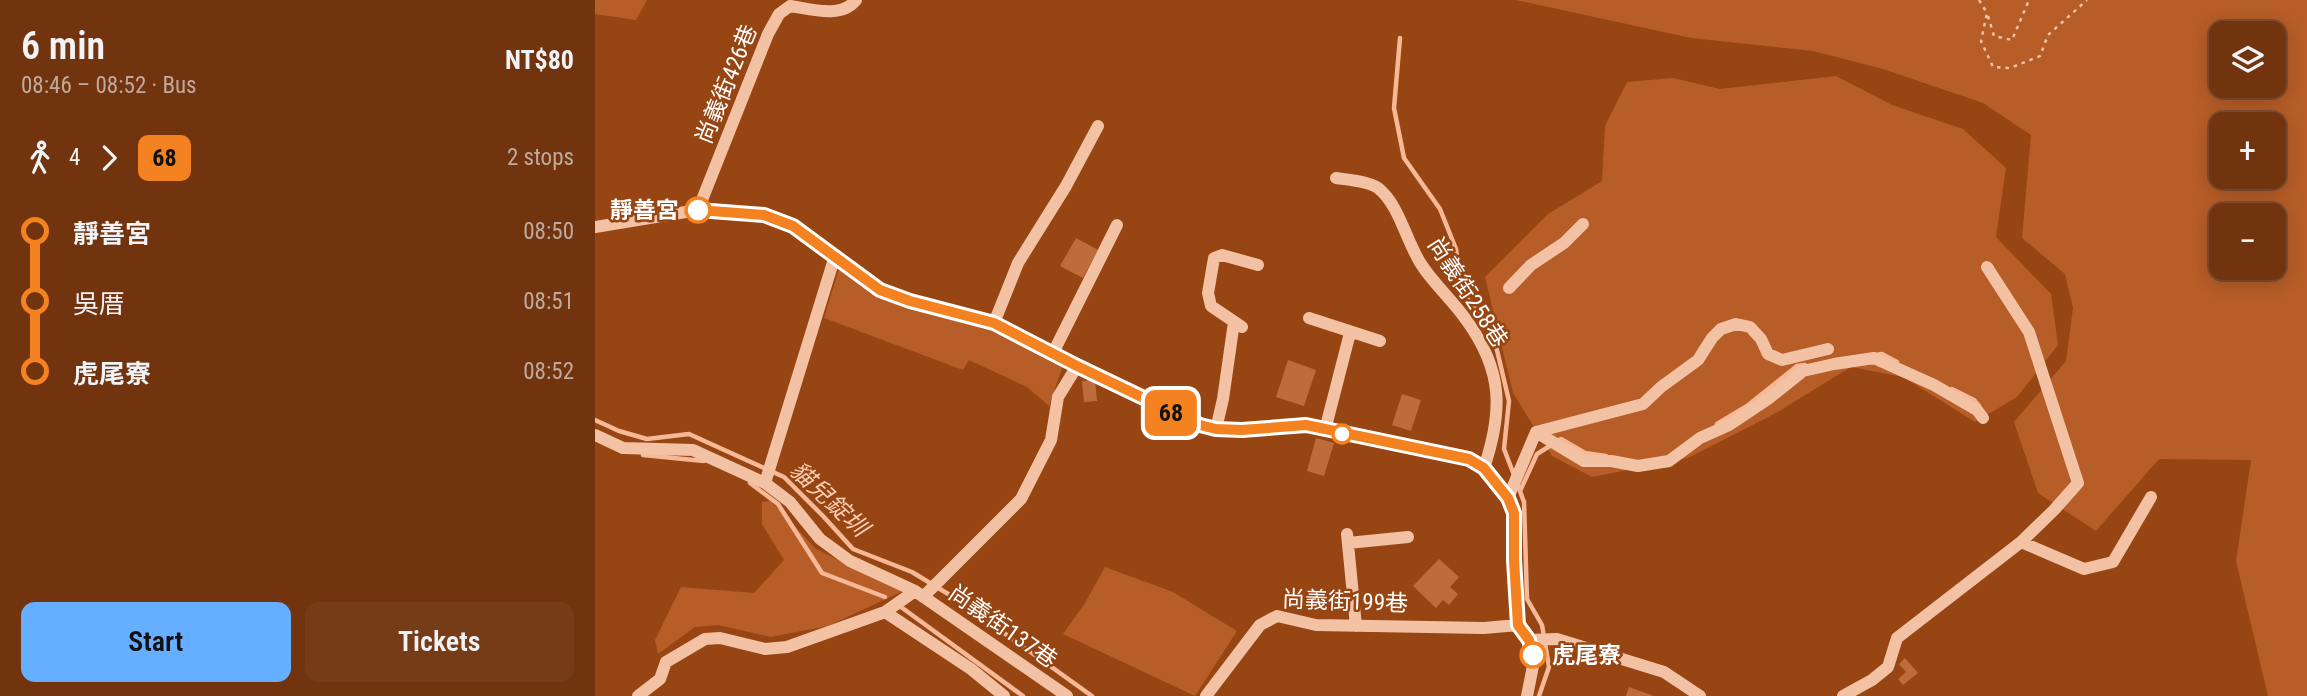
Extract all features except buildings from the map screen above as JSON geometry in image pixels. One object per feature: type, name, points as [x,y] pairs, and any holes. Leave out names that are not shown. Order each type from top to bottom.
[{"type":"street","name":"尚義街426巷","points":[[698,210],[768,34],[779,14],[790,6],[832,11],[849,8],[856,0]]},
{"type":"street","points":[[994,323],[1018,263],[1066,186],[1098,126]]},
{"type":"street","name":"尚義街258巷","points":[[1336,178],[1377,188],[1389,203],[1422,266],[1467,321],[1485,350],[1495,379],[1498,410],[1495,436],[1484,468]]},
{"type":"street","points":[[595,227],[698,210],[764,215],[793,226],[834,259],[880,290],[910,301],[994,323],[1173,414],[1200,425],[1242,430],[1306,425],[1469,459],[1484,468],[1510,494],[1514,513],[1518,625],[1529,640],[1534,660],[1527,696]]},
{"type":"street","points":[[1509,288],[1531,265],[1564,243],[1583,224]]},
{"type":"street","points":[[1053,353],[1117,225]]},
{"type":"street","points":[[1216,429],[1238,325],[1211,306],[1208,293],[1214,258],[1222,255],[1258,265]]},
{"type":"street","points":[[765,483],[834,259]]},
{"type":"street","points":[[1843,696],[1873,680],[1888,667],[1897,638],[2021,542],[2055,510],[2078,483],[2029,332],[1987,267]]},
{"type":"street","points":[[1309,318],[1380,341]]},
{"type":"street","points":[[1536,432],[1643,404],[1698,360],[1721,329],[1736,324],[1750,327],[1761,339],[1768,354],[1782,360],[1828,349]]},
{"type":"street","points":[[1325,430],[1350,333]]},
{"type":"street","points":[[1536,432],[1584,461],[1611,461],[1638,466],[1669,461],[1700,438],[1729,425],[1768,399],[1803,371],[1834,363],[1874,358],[1934,384],[1969,405],[1983,418]]},
{"type":"street","points":[[638,696],[660,679],[666,662],[705,639],[720,638],[765,649],[787,647],[885,612],[919,594],[941,578],[1021,499],[1051,440],[1058,397],[1077,366]]},
{"type":"street","points":[[1510,494],[1536,432]]},
{"type":"street","name":"尚義街137巷","points":[[595,435],[623,449],[693,450],[765,483],[790,502],[820,539],[850,561],[919,594],[1067,696]]},
{"type":"street","points":[[2021,542],[2084,569],[2113,562],[2151,497]]},
{"type":"street","points":[[1356,626],[1348,539],[1408,537]]},
{"type":"street","points":[[885,612],[971,669],[1005,696]]},
{"type":"street","name":"尚義街199巷","points":[[1206,696],[1260,625],[1277,616],[1316,625],[1485,628],[1518,625]]},
{"type":"street","points":[[1529,640],[1553,639],[1664,672],[1700,696]]},
{"type":"path","points":[[1979,0],[1987,13],[1994,36],[2012,40],[2029,0]]},
{"type":"path","points":[[1987,13],[1981,41],[1993,67],[2010,68],[2040,56],[2048,35],[2087,0]]},
{"type":"shaded area","points":[[595,0],[647,0],[636,20],[595,14]]},
{"type":"shaded area","points":[[1516,0],[2307,0],[2307,696],[2268,696],[2236,561],[2251,460],[2159,459],[2096,531],[2038,493],[2014,422],[2066,361],[2073,308],[2065,274],[2022,238],[2031,135],[1983,103],[1883,69],[1813,51],[1691,38]]},
{"type":"shaded area","points":[[1836,76],[1892,105],[1963,129],[2006,168],[1996,237],[2051,294],[2058,345],[2017,397],[1975,422],[1903,377],[1851,367],[1776,413],[1688,458],[1592,477],[1552,456],[1513,393],[1485,277],[1548,214],[1602,181],[1605,126],[1627,82],[1673,78],[1720,89]]},
{"type":"shaded area","points":[[839,269],[875,294],[994,329],[1063,365],[1049,406],[1027,387],[969,360],[963,370],[824,318]]},
{"type":"shaded area","points":[[771,501],[816,549],[903,591],[828,626],[771,637],[718,625],[695,627],[658,654],[655,640],[681,587],[754,593],[784,560],[762,524],[762,502]]},
{"type":"shaded area","points":[[1105,567],[1173,592],[1237,631],[1195,696],[1063,634],[1085,603]]},
{"type":"waterway","points":[[1400,38],[1394,108],[1404,158],[1440,209],[1456,249],[1461,291],[1492,329],[1509,401],[1504,449],[1514,475]]},
{"type":"waterway","points":[[1876,355],[1882,354],[1897,362]]},
{"type":"waterway","points":[[1717,424],[1747,406],[1797,366],[1805,365]]},
{"type":"waterway","points":[[1952,389],[1974,400],[1979,406]]},
{"type":"waterway","name":"貓兒錠圳","points":[[595,420],[647,439],[689,434],[784,477],[853,549],[912,572],[958,600],[1092,696]]},
{"type":"waterway","points":[[1520,491],[1537,454],[1561,439],[1585,453],[1606,456]]},
{"type":"waterway","points":[[643,455],[704,461]]},
{"type":"waterway","points":[[750,483],[778,504],[822,573],[885,597]]},
{"type":"waterway","points":[[1517,483],[1524,502],[1527,599],[1542,625],[1549,667],[1539,696]]},
{"type":"waterway","points":[[901,607],[1023,696]]},
{"type":"bus line","name":"68","points":[[698,210],[764,215],[793,226],[834,259],[880,290],[910,301],[994,323],[1173,414],[1200,425],[1242,430],[1306,425],[1469,459],[1484,468],[1508,498],[1514,513],[1518,625],[1529,640],[1533,655]]},
{"type":"place","name":"靜善宮","points":[[698,210]]},
{"type":"place","name":"虎尾寮","points":[[1533,655]]}]
